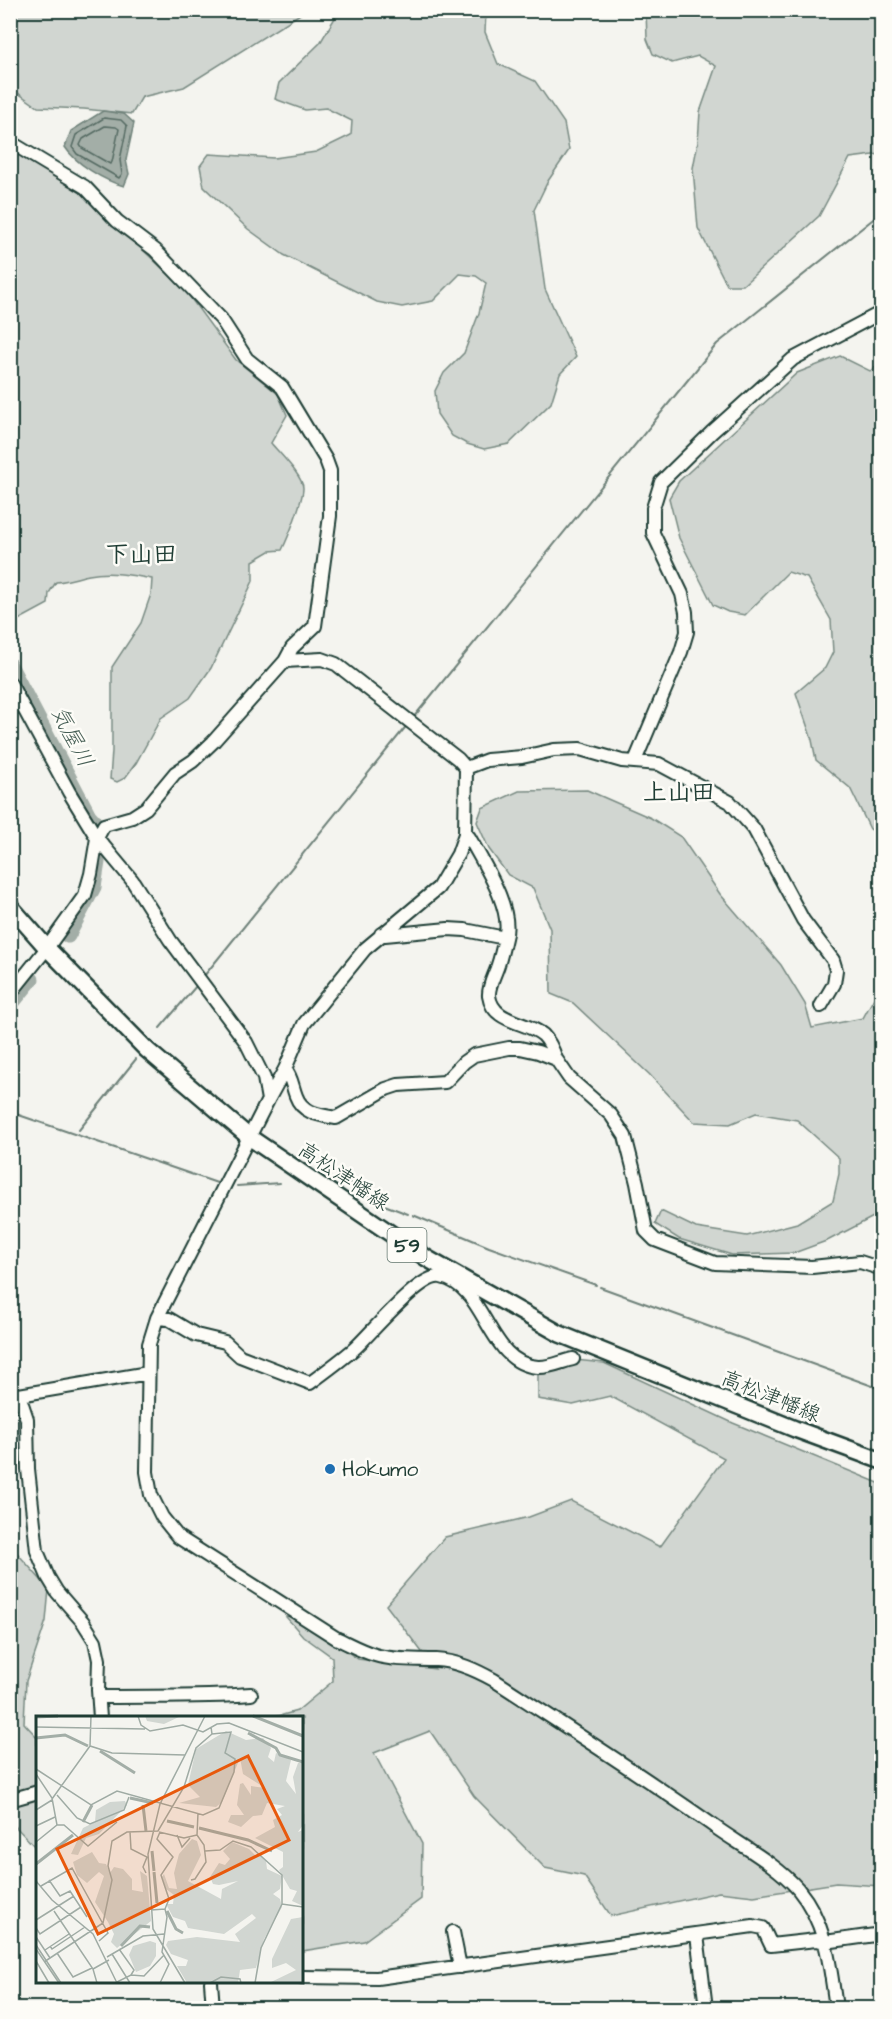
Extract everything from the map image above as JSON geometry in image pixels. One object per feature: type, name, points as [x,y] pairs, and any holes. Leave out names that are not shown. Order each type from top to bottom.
[{"type":"main road","name":"高松津幡線","points":[[10,906],[47,948],[147,1050],[249,1137],[428,1259],[560,1334],[795,1429],[882,1461]]},
{"type":"street","points":[[10,141],[86,187],[117,221],[155,250],[220,319],[247,358],[282,387],[326,460],[330,471],[330,516],[315,626],[292,648],[285,661],[213,742],[193,761],[175,773],[146,808],[132,817],[104,825],[97,838],[85,896],[10,994]]},
{"type":"street","points":[[635,761],[681,652],[687,632],[682,594],[653,533],[653,508],[662,482],[712,432],[793,358],[882,312]]},
{"type":"street","points":[[285,661],[322,659],[336,664],[406,717],[466,768]]},
{"type":"street","points":[[10,683],[69,792],[97,838],[132,880],[170,940],[246,1042],[264,1078],[268,1100]]},
{"type":"street","points":[[466,768],[487,760],[522,757],[554,750],[580,749],[622,761],[659,764],[730,802],[754,829],[803,920],[833,960],[836,970],[834,984],[821,1006]]},
{"type":"street","points":[[466,768],[465,834],[458,854],[438,888],[364,949],[304,1024],[285,1069],[156,1318],[149,1344],[148,1373],[147,1472],[151,1495],[162,1517],[178,1537],[336,1638],[376,1656],[394,1659],[439,1660],[476,1670],[692,1810],[771,1866],[797,1888],[821,1926],[836,2008]]},
{"type":"street","points":[[465,834],[469,837],[498,891],[508,928],[490,987],[489,996],[492,1005],[500,1015],[543,1035],[551,1044],[556,1059],[569,1078],[611,1115],[625,1136],[646,1231],[655,1240],[715,1263],[812,1268],[860,1262],[882,1269]]},
{"type":"street","points":[[381,934],[448,929],[505,938]]},
{"type":"street","points":[[285,1069],[291,1076],[296,1096],[302,1107],[316,1115],[336,1118],[392,1087],[445,1082],[474,1055],[520,1048],[556,1059]]},
{"type":"street","points":[[156,1318],[169,1319],[196,1335],[225,1342],[240,1356],[310,1383],[355,1348],[402,1300],[436,1277],[448,1280],[468,1295],[506,1353],[515,1361],[540,1368],[573,1359]]},
{"type":"street","points":[[477,1307],[486,1292]]},
{"type":"street","points":[[100,1716],[99,1660],[95,1641],[83,1622],[57,1592],[37,1551],[28,1469],[27,1419],[14,1394],[148,1373]]},
{"type":"street","points":[[99,1697],[168,1695],[210,1697],[251,1694]]},
{"type":"street","points":[[10,1800],[36,1793]]},
{"type":"street","points":[[303,1977],[377,1978],[753,1926],[763,1928],[771,1945],[882,1934]]},
{"type":"street","points":[[453,1932],[460,1967]]},
{"type":"street","points":[[697,1935],[706,2008]]},
{"type":"street","points":[[211,1983],[213,2008]]},
{"type":"shaded area","points":[[11,10],[305,11],[184,87],[142,97],[132,114],[38,107],[11,88]]},
{"type":"shaded area","points":[[339,11],[486,11],[485,32],[498,64],[535,81],[564,123],[569,150],[548,181],[534,210],[545,289],[576,357],[560,374],[551,403],[509,444],[484,449],[467,444],[452,436],[437,414],[435,391],[444,373],[464,353],[479,313],[486,283],[476,276],[460,274],[433,301],[402,307],[377,302],[284,255],[248,229],[204,187],[200,166],[209,154],[274,158],[316,152],[351,135],[352,121],[326,108],[305,110],[275,99],[279,83],[320,43]]},
{"type":"shaded area","points":[[646,11],[881,11],[881,154],[850,158],[819,216],[743,285],[727,285],[698,228],[693,168],[700,112],[716,66],[698,56],[672,63],[653,54],[647,39]]},
{"type":"shaded area","points":[[11,149],[82,192],[184,289],[236,360],[278,394],[287,415],[271,443],[295,471],[303,488],[298,510],[282,550],[270,551],[253,561],[253,581],[211,668],[190,698],[161,718],[136,763],[125,778],[117,782],[110,779],[112,667],[141,623],[151,594],[152,579],[105,573],[56,582],[49,593],[48,604],[11,624]]},
{"type":"shaded area","points":[[840,356],[870,371],[881,363],[881,835],[870,829],[850,788],[816,760],[812,740],[796,693],[825,668],[833,652],[831,620],[807,578],[788,572],[745,615],[728,612],[713,605],[679,538],[669,498],[679,481],[797,373]]},
{"type":"shaded area","points":[[587,790],[651,818],[681,837],[720,894],[781,965],[805,1004],[812,1028],[863,1018],[881,985],[881,1213],[829,1240],[794,1253],[732,1255],[679,1239],[655,1224],[661,1211],[696,1228],[747,1236],[797,1223],[833,1201],[839,1174],[839,1158],[797,1120],[756,1113],[730,1124],[694,1122],[649,1074],[573,1003],[551,994],[550,929],[533,888],[508,875],[489,849],[477,822],[482,808],[519,791]]},
{"type":"shaded area","points":[[575,1360],[604,1363],[733,1423],[881,1484],[881,1886],[836,1883],[754,1896],[719,1892],[611,1916],[584,1876],[545,1868],[474,1796],[430,1731],[374,1753],[422,1844],[421,1899],[364,1941],[303,1951],[303,1716],[279,1716],[297,1711],[333,1681],[332,1657],[303,1636],[286,1617],[293,1615],[358,1659],[435,1669],[386,1605],[445,1537],[529,1517],[571,1501],[660,1547],[724,1458],[610,1396],[573,1405],[538,1399],[538,1371]]},
{"type":"shaded area","points":[[10,1545],[49,1589],[46,1621],[26,1681],[24,1723],[36,1736],[36,1848],[11,1822]]},
{"type":"water","points":[[103,111],[124,114],[134,123],[126,160],[129,174],[124,186],[91,171],[65,147],[71,131]]},
{"type":"waterway","points":[[413,718],[717,344],[882,212]]},
{"type":"waterway","name":"気屋川","points":[[10,665],[89,815],[99,826]]},
{"type":"waterway","points":[[204,976],[408,724]]},
{"type":"waterway","name":"気屋川","points":[[68,936],[94,887],[98,862]]},
{"type":"waterway","name":"気屋川","points":[[10,1006],[32,979]]},
{"type":"waterway","points":[[160,1028],[197,985]]},
{"type":"waterway","points":[[79,1130],[136,1059]]},
{"type":"waterway","points":[[10,1112],[217,1183]]},
{"type":"waterway","points":[[330,1168],[379,1203],[408,1214]]},
{"type":"waterway","points":[[237,1186],[280,1183]]},
{"type":"waterway","points":[[413,1215],[489,1247],[596,1285]]},
{"type":"waterway","points":[[600,1287],[878,1388]]},
{"type":"place","name":"Hokumo","points":[[330,1469]]},
{"type":"district","name":"下山田","points":[[141,554]]},
{"type":"district","name":"上山田","points":[[679,792]]}]
